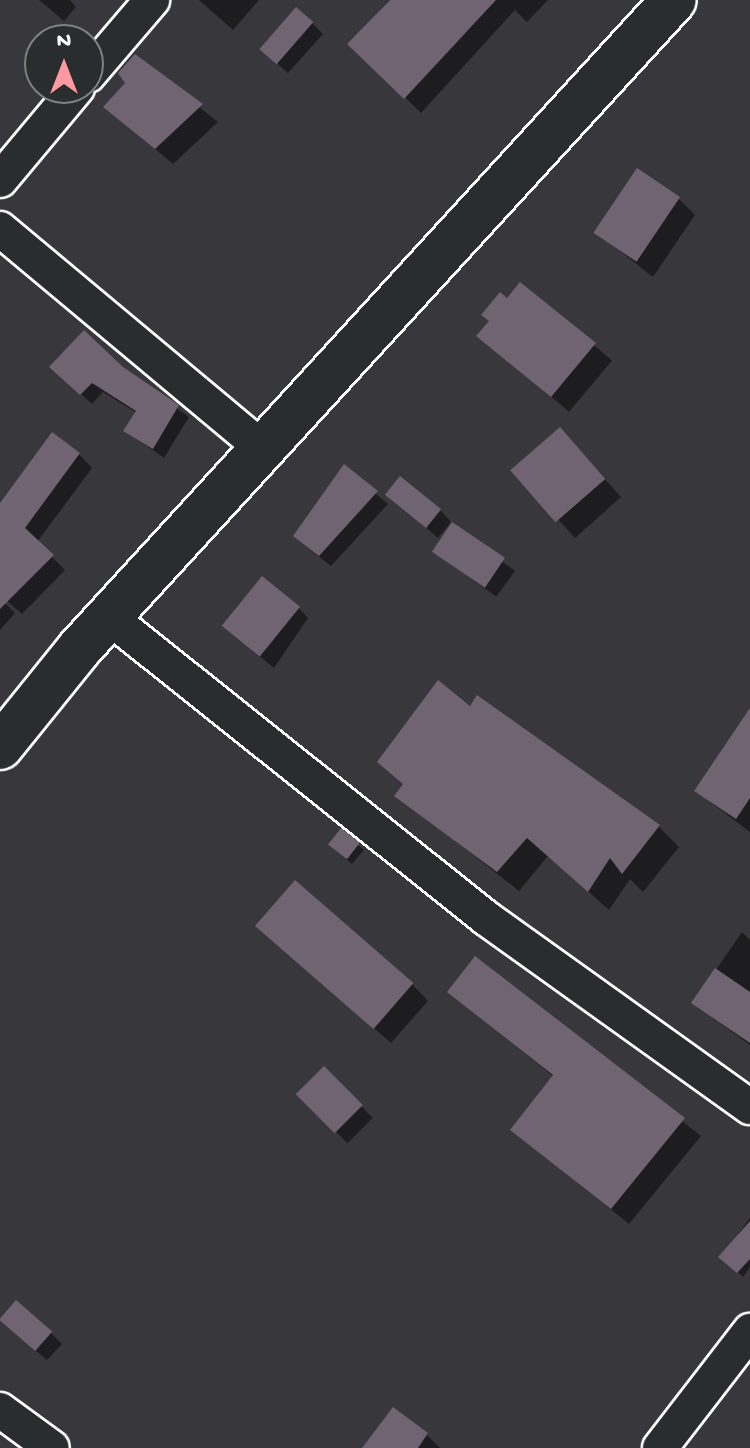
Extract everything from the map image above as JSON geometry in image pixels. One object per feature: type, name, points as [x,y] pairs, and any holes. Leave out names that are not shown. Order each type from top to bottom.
[{"type":"main road","points":[[0,747],[109,617],[674,0]]},
{"type":"street","points":[[104,56],[152,0]]},
{"type":"street","points":[[0,180],[64,104]]},
{"type":"street","points":[[0,229],[264,450]]},
{"type":"street","points":[[109,617],[486,918],[750,1107]]},
{"type":"street","points":[[660,1448],[750,1331]]},
{"type":"street","points":[[0,1410],[52,1448]]},
{"type":"building","points":[[390,0],[496,0],[404,99],[347,44]]},
{"type":"building","points":[[296,7],[313,22],[277,64],[259,49]]},
{"type":"building","points":[[135,54],[203,104],[155,149],[103,107],[125,83],[118,73]]},
{"type":"building","points":[[637,168],[680,197],[636,262],[593,233]]},
{"type":"building","points":[[520,282],[596,343],[551,397],[476,336],[489,321],[481,315],[500,292],[507,298]]},
{"type":"building","points":[[84,330],[123,367],[179,405],[153,449],[123,431],[136,411],[92,383],[80,395],[49,367]]},
{"type":"building","points":[[560,427],[605,479],[555,522],[510,470]]},
{"type":"building","points":[[52,432],[80,453],[25,528],[54,555],[0,609],[0,503]]},
{"type":"building","points":[[344,464],[378,491],[319,556],[293,536]]},
{"type":"building","points":[[400,476],[441,509],[426,528],[385,495]]},
{"type":"building","points":[[452,522],[505,558],[485,588],[432,552]]},
{"type":"building","points":[[262,576],[300,607],[260,657],[222,626]]},
{"type":"building","points":[[438,680],[470,706],[477,695],[660,825],[622,874],[610,858],[588,892],[527,838],[497,872],[394,796],[403,784],[377,762]]},
{"type":"building","points":[[750,708],[750,798],[736,819],[694,791]]},
{"type":"building","points":[[341,828],[360,843],[347,859],[328,845]]},
{"type":"building","points":[[295,880],[413,983],[373,1029],[255,926]]},
{"type":"building","points":[[475,956],[685,1118],[611,1209],[510,1130],[553,1075],[447,992]]},
{"type":"building","points":[[715,968],[750,992],[750,1043],[691,1003]]},
{"type":"building","points":[[324,1066],[363,1105],[335,1133],[296,1094]]},
{"type":"building","points":[[750,1221],[750,1259],[737,1273],[718,1257]]},
{"type":"building","points":[[16,1300],[52,1331],[35,1351],[0,1321]]},
{"type":"building","points":[[393,1407],[428,1433],[418,1448],[362,1448]]}]
